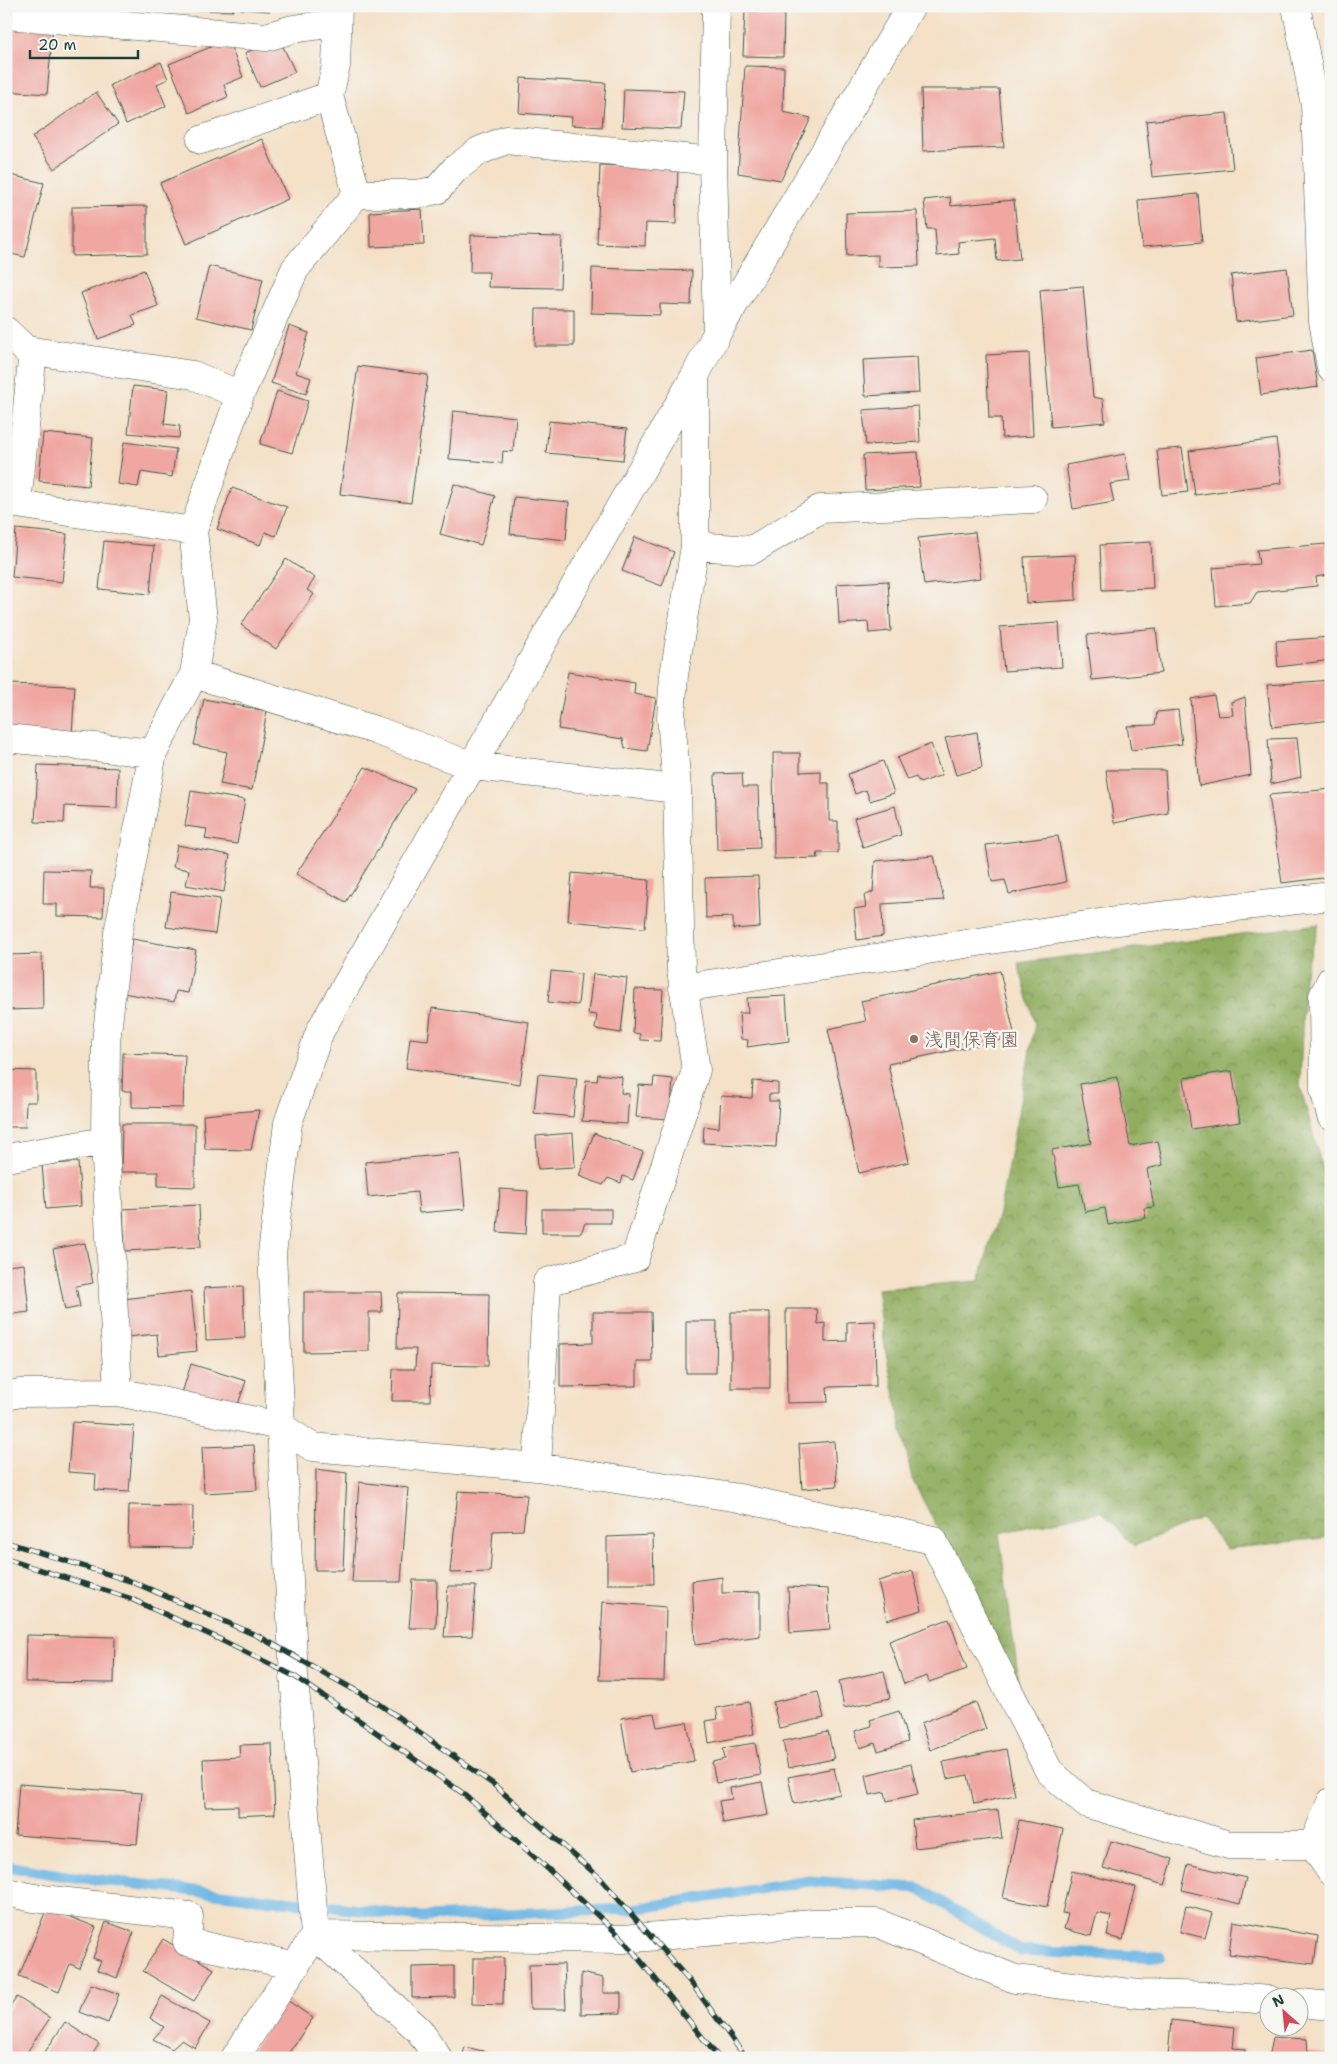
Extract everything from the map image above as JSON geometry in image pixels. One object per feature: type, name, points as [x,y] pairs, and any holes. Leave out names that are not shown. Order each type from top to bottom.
[{"type":"street","points":[[716,6],[713,161],[717,333]]},
{"type":"street","points":[[235,2058],[315,1935],[294,1676],[272,1254],[288,1123],[320,1031],[695,376],[717,333],[911,6]]},
{"type":"street","points":[[1296,6],[1323,104],[1327,320],[1331,368]]},
{"type":"street","points":[[6,15],[177,17],[266,37],[338,15],[336,66],[329,96],[357,194]]},
{"type":"street","points":[[201,140],[329,96]]},
{"type":"street","points":[[357,194],[417,194],[437,190],[455,169],[473,156],[506,140],[713,161]]},
{"type":"street","points":[[118,1392],[105,1141],[106,1042],[118,933],[153,753],[194,674],[203,619],[194,531],[240,395],[295,269],[357,194]]},
{"type":"street","points":[[6,331],[26,350],[192,375],[240,395]]},
{"type":"street","points":[[33,351],[17,504],[194,531]]},
{"type":"street","points":[[537,1467],[547,1282],[635,1258],[696,1070],[680,970],[677,789],[671,717],[674,675],[695,546],[695,376]]},
{"type":"street","points":[[695,546],[752,550],[820,509],[1033,499]]},
{"type":"street","points":[[194,674],[375,730],[472,766],[677,789]]},
{"type":"street","points":[[6,738],[153,753]]},
{"type":"street","points":[[683,988],[1100,923],[1331,896]]},
{"type":"street","points":[[1331,980],[1324,996],[1324,1089],[1331,1116]]},
{"type":"street","points":[[6,1158],[105,1141]]},
{"type":"street","points":[[6,1396],[20,1393],[118,1392],[280,1426],[312,1447],[537,1467],[739,1498],[933,1540],[1049,1771],[1084,1803],[1229,1845],[1314,1845]]},
{"type":"street","points":[[1314,1845],[1331,1802]]},
{"type":"street","points":[[1314,1845],[1331,1872]]},
{"type":"street","points":[[6,1892],[34,1898],[190,1916],[187,1942],[296,1966]]},
{"type":"street","points":[[315,1935],[623,1939],[813,1923],[877,1923],[1015,1979],[1139,1994],[1260,1999]]},
{"type":"street","points":[[315,1935],[419,2030],[438,2058]]},
{"type":"street","points":[[1310,2004],[1331,2006]]},
{"type":"green space","points":[[1319,924],[1304,977],[1300,1085],[1331,1202],[1331,1537],[1226,1549],[1201,1518],[1134,1546],[1101,1511],[999,1533],[1019,1683],[912,1479],[885,1348],[877,1289],[979,1281],[999,1213],[1035,1024],[1018,963]]},
{"type":"building","points":[[61,6],[150,6],[149,16]]},
{"type":"building","points":[[192,6],[233,6],[233,11],[192,10]]},
{"type":"building","points":[[240,6],[270,6],[270,11],[240,9]]},
{"type":"building","points":[[745,11],[784,12],[783,57],[743,56]]},
{"type":"building","points":[[11,24],[53,28],[47,94],[6,91]]},
{"type":"building","points":[[279,38],[295,72],[260,87],[245,53]]},
{"type":"building","points":[[228,40],[243,77],[224,85],[228,97],[189,113],[169,64]]},
{"type":"building","points":[[161,62],[168,79],[157,84],[166,106],[126,124],[110,85]]},
{"type":"building","points":[[745,66],[784,67],[783,112],[811,118],[781,180],[738,173]]},
{"type":"building","points":[[521,78],[606,83],[602,127],[571,125],[572,117],[519,113]]},
{"type":"building","points":[[624,89],[684,91],[681,129],[622,127]]},
{"type":"building","points":[[921,89],[999,89],[1004,147],[923,151]]},
{"type":"building","points":[[96,92],[118,124],[54,169],[32,137]]},
{"type":"building","points":[[1227,113],[1233,169],[1152,177],[1146,121]]},
{"type":"building","points":[[262,139],[288,199],[186,244],[160,183]]},
{"type":"building","points":[[600,165],[678,168],[676,224],[646,223],[645,246],[597,244]]},
{"type":"building","points":[[6,174],[44,183],[25,257],[6,253]]},
{"type":"building","points":[[1198,194],[1202,242],[1142,247],[1138,200]]},
{"type":"building","points":[[950,197],[951,206],[1014,200],[1020,259],[997,261],[995,238],[958,242],[959,254],[937,256],[935,229],[927,229],[924,200]]},
{"type":"building","points":[[147,206],[147,254],[72,256],[72,207]]},
{"type":"building","points":[[422,209],[424,245],[371,247],[370,212]]},
{"type":"building","points":[[917,211],[919,266],[878,267],[878,255],[847,256],[846,213]]},
{"type":"building","points":[[471,235],[562,237],[560,288],[488,287],[489,272],[470,272]]},
{"type":"building","points":[[209,266],[263,279],[251,330],[196,317]]},
{"type":"building","points":[[592,268],[692,271],[691,305],[660,304],[660,315],[591,313]]},
{"type":"building","points":[[1287,268],[1293,315],[1236,322],[1231,275]]},
{"type":"building","points":[[144,270],[158,306],[132,315],[136,325],[98,339],[81,293]]},
{"type":"building","points":[[1083,286],[1093,397],[1103,399],[1105,422],[1051,427],[1040,290]]},
{"type":"building","points":[[536,309],[574,309],[574,346],[535,346]]},
{"type":"building","points":[[289,326],[309,333],[296,373],[311,378],[306,394],[271,383]]},
{"type":"building","points":[[1312,350],[1318,387],[1261,395],[1256,358]]},
{"type":"building","points":[[1029,353],[1033,436],[1002,438],[1001,418],[989,418],[986,355]]},
{"type":"building","points":[[917,357],[919,393],[865,396],[863,360]]},
{"type":"building","points":[[358,366],[428,375],[411,503],[340,494]]},
{"type":"building","points":[[133,386],[168,390],[164,424],[180,426],[179,438],[128,433]]},
{"type":"building","points":[[277,391],[308,401],[292,453],[260,444]]},
{"type":"building","points":[[918,406],[920,442],[866,445],[863,410]]},
{"type":"building","points":[[453,411],[516,417],[513,452],[503,451],[502,463],[449,459]]},
{"type":"building","points":[[549,421],[627,429],[623,460],[546,453]]},
{"type":"building","points":[[43,433],[93,438],[88,486],[39,481]]},
{"type":"building","points":[[1276,439],[1282,483],[1195,495],[1189,451]]},
{"type":"building","points":[[124,442],[176,449],[172,477],[141,472],[138,487],[118,484]]},
{"type":"building","points":[[1182,448],[1188,492],[1162,495],[1157,450]]},
{"type":"building","points":[[918,452],[920,487],[865,490],[863,455]]},
{"type":"building","points":[[1125,454],[1130,481],[1110,484],[1114,502],[1073,509],[1066,465]]},
{"type":"building","points":[[454,484],[495,496],[481,545],[440,534]]},
{"type":"building","points":[[232,488],[287,507],[276,536],[265,532],[260,545],[217,529]]},
{"type":"building","points":[[514,497],[569,502],[566,540],[510,534]]},
{"type":"building","points":[[16,529],[67,534],[62,582],[12,577]]},
{"type":"building","points":[[975,532],[981,578],[924,585],[918,538]]},
{"type":"building","points":[[635,537],[674,552],[662,586],[622,571]]},
{"type":"building","points":[[104,541],[154,546],[150,594],[99,589]]},
{"type":"building","points":[[1151,542],[1153,588],[1102,590],[1100,545]]},
{"type":"building","points":[[1326,544],[1328,575],[1316,577],[1317,586],[1257,592],[1250,603],[1216,606],[1213,568],[1259,564],[1257,550]]},
{"type":"building","points":[[1075,555],[1076,600],[1026,603],[1024,557]]},
{"type":"building","points":[[286,559],[315,578],[307,590],[314,594],[276,649],[241,625]]},
{"type":"building","points":[[888,581],[891,631],[869,633],[868,622],[839,624],[837,584]]},
{"type":"building","points":[[1059,623],[1062,667],[1004,671],[1000,627]]},
{"type":"building","points":[[1156,628],[1161,673],[1092,680],[1087,635]]},
{"type":"building","points":[[1331,637],[1331,660],[1278,667],[1276,641]]},
{"type":"building","points":[[568,672],[635,683],[634,694],[656,698],[647,751],[625,748],[623,739],[558,729]]},
{"type":"building","points":[[1331,680],[1331,720],[1272,727],[1267,685]]},
{"type":"building","points":[[6,684],[75,686],[72,735],[6,733]]},
{"type":"building","points":[[1214,695],[1218,716],[1233,715],[1231,702],[1245,697],[1251,775],[1199,786],[1191,699]]},
{"type":"building","points":[[204,699],[267,711],[252,790],[220,784],[227,752],[194,745]]},
{"type":"building","points":[[1178,710],[1182,744],[1131,750],[1127,726],[1155,725],[1157,712]]},
{"type":"building","points":[[977,732],[982,768],[956,775],[945,738]]},
{"type":"building","points":[[1297,738],[1301,777],[1271,784],[1268,739]]},
{"type":"building","points":[[931,744],[942,775],[920,783],[916,777],[907,780],[897,758]]},
{"type":"building","points":[[773,753],[800,753],[800,772],[821,771],[821,783],[829,783],[829,821],[838,821],[838,853],[817,853],[818,858],[774,859]]},
{"type":"building","points":[[883,761],[894,793],[870,801],[866,790],[855,794],[848,774]]},
{"type":"building","points":[[38,765],[118,768],[117,808],[65,806],[64,823],[35,822]]},
{"type":"building","points":[[365,767],[415,789],[346,902],[296,874]]},
{"type":"building","points":[[1106,770],[1165,770],[1168,813],[1114,823]]},
{"type":"building","points":[[742,773],[743,787],[758,787],[760,848],[717,850],[715,774]]},
{"type":"building","points":[[1331,789],[1331,877],[1282,883],[1269,795]]},
{"type":"building","points":[[191,791],[245,800],[237,844],[205,839],[207,829],[185,826]]},
{"type":"building","points":[[895,806],[901,835],[863,848],[854,818]]},
{"type":"building","points":[[1058,836],[1066,882],[1009,894],[1005,880],[992,882],[986,845]]},
{"type":"building","points":[[177,845],[230,855],[224,892],[186,885],[189,870],[173,867]]},
{"type":"building","points":[[934,856],[944,900],[882,904],[883,936],[857,940],[854,909],[866,907],[864,896],[873,892],[875,861]]},
{"type":"building","points":[[44,870],[91,871],[90,888],[104,888],[103,917],[57,916],[57,904],[43,904]]},
{"type":"building","points":[[572,873],[649,880],[645,928],[568,921]]},
{"type":"building","points":[[758,876],[760,927],[733,929],[733,917],[706,918],[705,878]]},
{"type":"building","points":[[171,892],[220,899],[215,934],[166,927]]},
{"type":"building","points":[[132,939],[196,950],[188,993],[176,991],[174,1002],[123,993]]},
{"type":"building","points":[[42,954],[43,1009],[6,1010],[6,955]]},
{"type":"building","points":[[551,971],[581,974],[578,1005],[548,1002]]},
{"type":"building","points":[[1000,971],[1015,1037],[888,1064],[909,1162],[859,1173],[828,1029],[866,1021],[861,1001]]},
{"type":"building","points":[[593,974],[627,978],[621,1033],[595,1029],[597,1015],[588,1014]]},
{"type":"building","points":[[635,989],[663,990],[660,1041],[640,1040],[640,1034],[633,1033]]},
{"type":"building","points":[[786,996],[789,1041],[747,1047],[748,1040],[741,1039],[739,1013],[748,1013],[747,998]]},
{"type":"building","points":[[432,1008],[529,1022],[520,1084],[406,1068],[410,1038],[428,1040]]},
{"type":"building","points":[[123,1053],[185,1055],[183,1108],[132,1107],[132,1091],[122,1091]]},
{"type":"building","points":[[6,1070],[36,1071],[36,1102],[26,1102],[25,1127],[6,1127]]},
{"type":"building","points":[[1232,1071],[1240,1122],[1191,1129],[1184,1078]]},
{"type":"building","points":[[538,1074],[577,1078],[573,1117],[534,1113]]},
{"type":"building","points":[[598,1074],[622,1077],[621,1093],[629,1094],[627,1124],[582,1121],[586,1080],[597,1081]]},
{"type":"building","points":[[654,1077],[673,1079],[670,1119],[636,1117],[639,1085],[653,1086]]},
{"type":"building","points":[[1117,1077],[1130,1146],[1158,1141],[1163,1165],[1147,1169],[1154,1207],[1144,1208],[1146,1218],[1108,1225],[1105,1208],[1085,1212],[1079,1184],[1059,1187],[1052,1150],[1091,1143],[1080,1084]]},
{"type":"building","points":[[753,1081],[778,1083],[778,1094],[769,1094],[769,1101],[779,1101],[776,1147],[703,1143],[704,1126],[719,1128],[721,1096],[752,1098]]},
{"type":"building","points":[[259,1110],[251,1150],[205,1149],[203,1115]]},
{"type":"building","points":[[122,1124],[195,1124],[195,1187],[158,1186],[158,1172],[121,1172]]},
{"type":"building","points":[[573,1133],[575,1167],[538,1169],[536,1136]]},
{"type":"building","points":[[594,1133],[643,1152],[633,1180],[623,1176],[621,1183],[608,1178],[603,1185],[579,1176]]},
{"type":"building","points":[[460,1153],[465,1209],[419,1213],[417,1192],[368,1197],[365,1162]]},
{"type":"building","points":[[78,1162],[81,1206],[46,1209],[42,1165]]},
{"type":"building","points":[[500,1189],[528,1191],[526,1234],[497,1232]]},
{"type":"building","points":[[199,1205],[201,1247],[125,1251],[123,1209]]},
{"type":"building","points":[[542,1209],[611,1209],[611,1223],[585,1223],[581,1233],[542,1233]]},
{"type":"building","points":[[85,1243],[93,1283],[76,1286],[80,1307],[65,1310],[53,1249]]},
{"type":"building","points":[[24,1264],[29,1312],[6,1315],[6,1266]]},
{"type":"building","points":[[243,1286],[245,1338],[206,1340],[204,1288]]},
{"type":"building","points":[[191,1291],[197,1351],[159,1355],[157,1334],[127,1337],[123,1299]]},
{"type":"building","points":[[304,1292],[381,1292],[382,1312],[369,1312],[369,1351],[304,1352]]},
{"type":"building","points":[[398,1293],[489,1294],[488,1366],[431,1365],[430,1401],[392,1401],[393,1369],[415,1369],[416,1349],[397,1349]]},
{"type":"building","points":[[786,1309],[817,1309],[818,1324],[825,1323],[825,1342],[847,1341],[847,1322],[875,1321],[876,1386],[827,1387],[828,1402],[787,1403]]},
{"type":"building","points":[[593,1312],[651,1312],[652,1362],[637,1362],[637,1386],[560,1387],[560,1344],[593,1343]]},
{"type":"building","points":[[731,1312],[770,1312],[770,1388],[731,1388]]},
{"type":"building","points":[[686,1321],[717,1321],[716,1373],[686,1373]]},
{"type":"building","points":[[191,1364],[246,1381],[236,1410],[182,1393]]},
{"type":"building","points":[[72,1422],[134,1426],[129,1492],[95,1490],[96,1474],[68,1472]]},
{"type":"building","points":[[834,1441],[837,1486],[802,1489],[799,1444]]},
{"type":"building","points":[[254,1445],[257,1490],[204,1493],[202,1447]]},
{"type":"building","points":[[316,1469],[347,1473],[343,1570],[315,1570]]},
{"type":"building","points":[[359,1482],[408,1488],[401,1582],[352,1582]]},
{"type":"building","points":[[458,1491],[527,1495],[523,1530],[493,1531],[490,1572],[450,1573]]},
{"type":"building","points":[[129,1505],[193,1506],[192,1548],[128,1547]]},
{"type":"building","points":[[653,1535],[654,1584],[607,1584],[607,1537]]},
{"type":"building","points":[[913,1571],[922,1610],[887,1620],[878,1581]]},
{"type":"building","points":[[722,1577],[722,1593],[760,1592],[760,1636],[695,1645],[692,1581]]},
{"type":"building","points":[[413,1580],[437,1580],[436,1628],[409,1628]]},
{"type":"building","points":[[448,1586],[476,1586],[472,1636],[444,1637]]},
{"type":"building","points":[[788,1587],[828,1589],[830,1630],[790,1633]]},
{"type":"building","points":[[603,1602],[666,1607],[664,1681],[599,1680]]},
{"type":"building","points":[[949,1619],[967,1669],[929,1682],[927,1676],[904,1684],[889,1641]]},
{"type":"building","points":[[26,1635],[115,1637],[114,1683],[25,1682]]},
{"type":"building","points":[[884,1671],[890,1698],[844,1708],[839,1681]]},
{"type":"building","points":[[818,1692],[824,1718],[779,1728],[773,1702]]},
{"type":"building","points":[[749,1702],[754,1734],[709,1743],[706,1721],[718,1719],[716,1708]]},
{"type":"building","points":[[976,1702],[986,1729],[930,1750],[921,1723]]},
{"type":"building","points":[[899,1711],[908,1742],[878,1751],[875,1743],[860,1748],[855,1731],[872,1726],[870,1720]]},
{"type":"building","points":[[654,1713],[657,1727],[687,1722],[694,1761],[630,1772],[621,1718]]},
{"type":"building","points":[[828,1732],[834,1759],[788,1768],[783,1741]]},
{"type":"building","points":[[755,1743],[761,1775],[716,1783],[712,1762],[725,1759],[723,1748]]},
{"type":"building","points":[[272,1744],[275,1814],[238,1816],[238,1806],[205,1807],[203,1759],[240,1757],[239,1745]]},
{"type":"building","points":[[1006,1749],[1015,1795],[974,1804],[968,1775],[947,1779],[943,1762]]},
{"type":"building","points":[[911,1764],[918,1794],[887,1801],[885,1792],[870,1795],[866,1775]]},
{"type":"building","points":[[834,1768],[840,1794],[794,1804],[788,1777]]},
{"type":"building","points":[[762,1782],[768,1815],[723,1823],[719,1801],[732,1799],[730,1788]]},
{"type":"building","points":[[19,1784],[142,1793],[137,1844],[15,1835]]},
{"type":"building","points":[[998,1810],[1002,1838],[915,1848],[912,1820]]},
{"type":"building","points":[[1019,1820],[1063,1829],[1047,1907],[1003,1898]]},
{"type":"building","points":[[1111,1841],[1173,1859],[1165,1885],[1103,1868]]},
{"type":"building","points":[[1188,1864],[1246,1878],[1240,1904],[1182,1890]]},
{"type":"building","points":[[1072,1871],[1136,1887],[1123,1940],[1107,1936],[1111,1916],[1097,1913],[1091,1936],[1064,1929],[1068,1914],[1062,1913]]},
{"type":"building","points":[[1186,1906],[1212,1913],[1205,1938],[1180,1932]]},
{"type":"building","points":[[47,1908],[96,1927],[79,1968],[70,1964],[59,1992],[19,1976]]},
{"type":"building","points":[[1233,1921],[1318,1936],[1314,1964],[1229,1954]]},
{"type":"building","points":[[106,1922],[134,1932],[117,1978],[97,1970],[101,1961],[93,1958]]},
{"type":"building","points":[[163,1939],[214,1969],[194,2001],[143,1971]]},
{"type":"building","points":[[473,1958],[504,1958],[503,2005],[472,2004]]},
{"type":"building","points":[[564,1964],[566,2009],[530,2009],[529,1965]]},
{"type":"building","points":[[454,1966],[454,1997],[412,1998],[412,1967]]},
{"type":"building","points":[[581,1973],[603,1978],[603,1993],[621,1993],[621,2013],[581,2014]]},
{"type":"building","points":[[91,1984],[119,1994],[108,2023],[79,2012]]},
{"type":"building","points":[[162,1996],[210,2023],[195,2048],[182,2040],[172,2049],[153,2039],[164,2027],[150,2018]]},
{"type":"building","points":[[17,1997],[50,2018],[23,2058],[6,2058],[6,2031],[8,2028],[6,2027],[6,2013]]},
{"type":"building","points":[[287,2000],[313,2018],[285,2058],[263,2058],[252,2050]]},
{"type":"building","points":[[1171,2020],[1235,2027],[1233,2048],[1245,2049],[1244,2058],[1168,2058]]},
{"type":"building","points":[[65,2022],[99,2044],[90,2058],[41,2058]]},
{"type":"building","points":[[1273,2037],[1307,2039],[1308,2052],[1331,2054],[1331,2058],[1269,2058]]},
{"type":"building","points":[[465,2047],[509,2057],[462,2058]]},
{"type":"waterway","points":[[6,1866],[66,1876],[421,1917],[634,1909],[809,1881],[918,1888],[1021,1951],[1160,1957]]},
{"type":"railway","points":[[6,1542],[133,1582],[258,1636],[378,1703],[493,1784],[600,1878],[692,1984],[746,2058]]},
{"type":"railway","points":[[6,1559],[129,1598],[213,1636],[294,1676],[360,1721],[464,1794],[623,1939],[719,2058]]},
{"type":"place","name":"浅間保育園","points":[[914,1039]]}]
